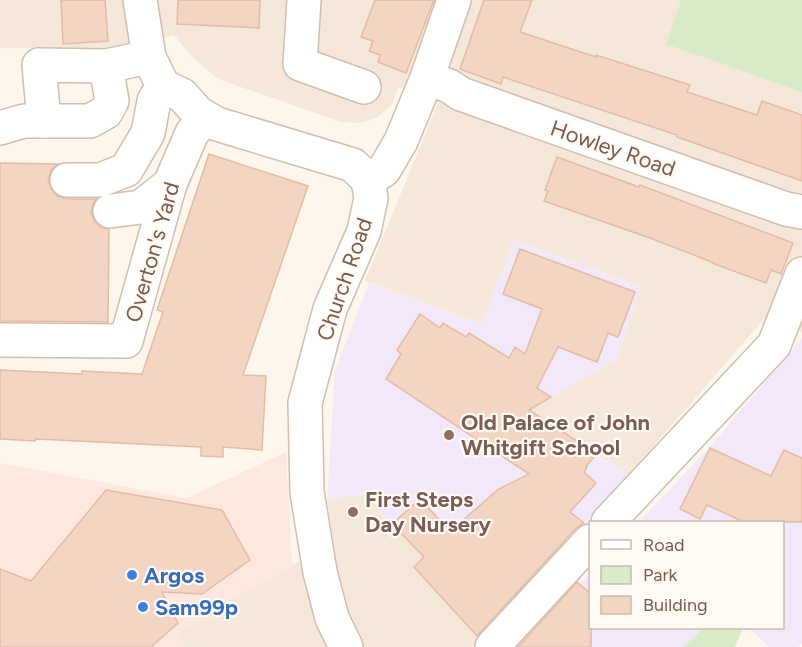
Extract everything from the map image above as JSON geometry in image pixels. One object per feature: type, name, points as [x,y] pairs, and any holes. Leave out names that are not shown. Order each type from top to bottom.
[{"type":"street","points":[[140,0],[148,57],[163,86],[182,95],[198,113],[208,120],[353,165],[368,180],[384,170],[401,141],[427,78],[454,0]]},
{"type":"street","points":[[304,0],[300,64],[364,87]]},
{"type":"street","points":[[44,121],[39,65],[106,66],[148,57]]},
{"type":"street","points":[[0,128],[24,121],[90,121],[106,112],[112,101],[106,66]]},
{"type":"street","name":"Howley Road","points":[[427,78],[449,86],[461,94],[786,209],[802,212]]},
{"type":"street","points":[[67,180],[100,180],[126,170],[148,133],[154,101],[163,86]]},
{"type":"street","name":"Overton's Yard","points":[[0,340],[126,341],[170,184],[192,133],[208,120]]},
{"type":"street","name":"Church Road","points":[[345,647],[332,618],[320,572],[307,492],[305,403],[330,309],[364,231],[371,198],[368,180]]},
{"type":"street","points":[[110,211],[141,207],[170,184]]},
{"type":"street","points":[[609,521],[774,345],[802,274]]},
{"type":"street","points":[[492,647],[589,543]]},
{"type":"shaded area","points":[[0,0],[802,0],[802,332],[765,318],[629,474],[529,410],[616,359],[642,287],[514,240],[483,325],[365,281],[438,103],[399,87],[391,105],[378,117],[361,123],[341,122],[218,79],[195,60],[174,35],[117,49],[0,48]]},
{"type":"shaded area","name":"Old Palace of John Whitgift School","points":[[514,240],[642,287],[616,359],[529,410],[629,474],[480,639],[414,567],[424,557],[378,510],[383,504],[368,494],[327,499],[335,371],[369,283],[482,325]]},
{"type":"shaded area","name":"Old Palace of John Whitgift School","points":[[802,338],[802,644],[798,647],[769,647],[750,629],[784,629],[784,521],[640,521],[710,447]]},
{"type":"shaded area","points":[[286,452],[292,565],[176,633],[184,647],[0,647],[0,463],[187,498]]},
{"type":"shaded area","points":[[368,494],[383,504],[378,511],[424,557],[414,567],[480,639],[472,647],[184,647],[175,633],[259,583],[334,546],[327,499]]},
{"type":"shaded area","points":[[589,574],[589,629],[703,629],[683,647],[525,647]]},
{"type":"green space","points":[[681,0],[802,0],[802,92],[666,44]]},
{"type":"green space","points":[[703,629],[743,629],[735,647],[683,647]]},
{"type":"building","points":[[61,0],[105,0],[108,41],[63,44]]},
{"type":"building","points":[[178,0],[260,0],[259,28],[177,24]]},
{"type":"building","points":[[375,0],[434,0],[406,73],[378,62],[380,55],[369,51],[373,41],[361,37]]},
{"type":"building","points":[[484,0],[532,0],[520,32],[690,85],[687,92],[757,115],[762,101],[802,115],[802,181],[677,137],[677,135],[503,77],[501,84],[460,69]]},
{"type":"building","points":[[209,154],[308,186],[243,375],[266,376],[262,450],[223,447],[223,457],[201,456],[201,447],[0,439],[0,370],[142,374],[163,312],[157,310]]},
{"type":"building","points":[[557,157],[639,187],[640,185],[793,243],[781,274],[771,270],[766,283],[650,238],[544,201],[548,191],[545,190]]},
{"type":"building","points":[[0,163],[58,164],[51,170],[48,179],[51,189],[57,196],[67,199],[96,199],[91,213],[95,222],[102,228],[109,229],[108,322],[0,321]]},
{"type":"building","points":[[520,249],[635,292],[618,337],[608,333],[597,362],[558,347],[537,388],[551,397],[529,410],[597,454],[586,466],[584,472],[596,483],[570,512],[584,523],[576,528],[477,636],[414,567],[424,557],[392,524],[420,499],[450,531],[499,489],[529,474],[386,379],[401,354],[397,350],[420,314],[440,328],[443,323],[466,337],[469,333],[509,358],[515,347],[525,354],[542,309],[503,294]]},
{"type":"building","points":[[710,448],[771,476],[784,450],[802,458],[802,522],[742,521],[707,505],[700,519],[680,509]]},
{"type":"building","name":"Argos","points":[[106,490],[222,510],[250,560],[202,594],[162,592],[178,623],[151,647],[0,647],[0,569],[31,581]]},
{"type":"building","points":[[577,582],[589,592],[591,647],[518,647]]},
{"type":"place","name":"Old Palace of John Whitgift School","points":[[449,435]]},
{"type":"place","name":"First Steps Day Nursery","points":[[353,512]]},
{"type":"place","name":"Argos","points":[[132,575]]},
{"type":"place","name":"Sam99p","points":[[143,607]]}]
